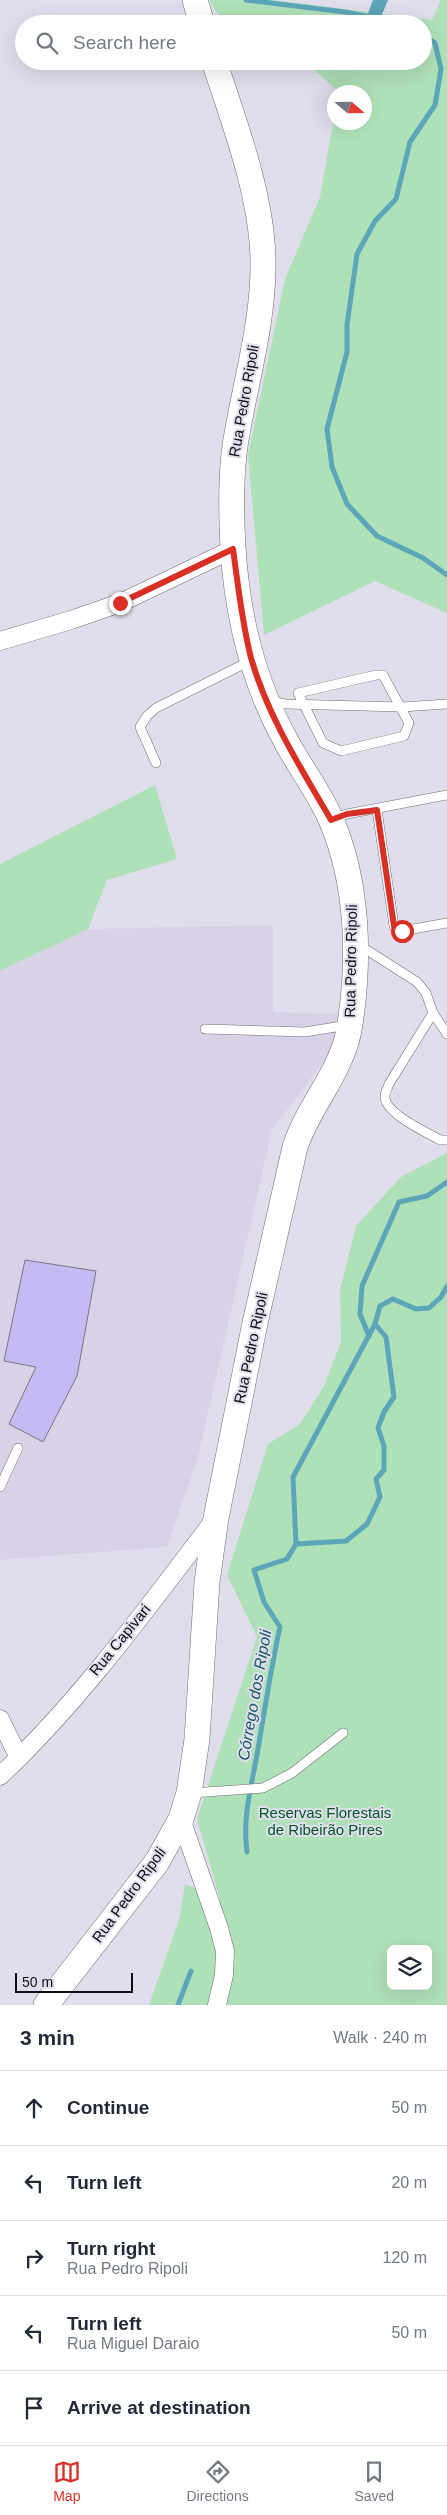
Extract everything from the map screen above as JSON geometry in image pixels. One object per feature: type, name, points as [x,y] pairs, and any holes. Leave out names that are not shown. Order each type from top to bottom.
[{"type":"street","points":[[195,0],[199,15]]},
{"type":"street","name":"Rua Pedro Ripoli","points":[[46,2005],[157,1862],[181,1819],[189,1793],[197,1739],[207,1582],[216,1518],[255,1323],[300,1130],[344,1055],[350,1025],[354,916],[350,884],[342,849],[331,820],[286,741],[266,700],[252,660],[244,627],[233,549],[233,469],[236,436],[262,293],[263,258],[259,223],[244,155],[217,70]]},
{"type":"street","points":[[0,641],[120,603],[233,549]]},
{"type":"street","name":"Rua Capivari","points":[[0,1776],[19,1758],[93,1674],[216,1518]]},
{"type":"street","points":[[0,1719],[19,1758]]},
{"type":"street","points":[[181,1819],[225,1950],[224,1974],[217,2005]]},
{"type":"lane","points":[[156,763],[140,727],[147,716],[156,708],[252,660]]},
{"type":"lane","points":[[383,676],[402,707],[409,723],[404,736],[341,751],[323,743],[303,705],[298,693],[383,676]]},
{"type":"lane","points":[[266,700],[303,705],[402,707],[447,704]]},
{"type":"lane","points":[[331,820],[347,814],[447,796]]},
{"type":"lane","points":[[377,810],[394,926],[402,931],[447,923]]},
{"type":"lane","points":[[354,942],[417,982],[426,993],[433,1013],[447,1034]]},
{"type":"lane","points":[[433,1013],[388,1084],[385,1097],[388,1106],[394,1113],[440,1140],[447,1140]]},
{"type":"lane","points":[[205,1029],[305,1032],[350,1025]]},
{"type":"lane","points":[[0,1487],[18,1448]]},
{"type":"lane","points":[[189,1793],[262,1788],[292,1773],[343,1734]]},
{"type":"shaded area","points":[[273,925],[273,1012],[340,1014],[334,1048],[272,1130],[198,1457],[167,1547],[0,1560],[0,971],[88,929]]},
{"type":"green space","points":[[209,0],[272,0],[392,15],[218,15]]},
{"type":"green space","points":[[441,0],[447,0],[447,613],[375,581],[264,635],[248,455],[285,279],[320,197],[332,130],[372,130],[372,85],[331,85],[314,70],[432,70],[432,20]]},
{"type":"green space","points":[[155,785],[177,859],[107,880],[88,929],[0,971],[0,864]]},
{"type":"green space","name":"Reservas Florestais de Ribeirão Pires","points":[[447,1153],[447,2005],[149,2005],[179,1920],[185,1884],[220,1899],[197,1819],[257,1637],[227,1575],[268,1444],[300,1424],[324,1386],[341,1342],[340,1290],[356,1226],[401,1177]]},
{"type":"water","points":[[373,0],[388,0],[382,15],[367,15]]},
{"type":"building","points":[[25,1260],[96,1271],[77,1376],[43,1442],[9,1424],[36,1367],[4,1361]]},
{"type":"waterway","name":"Córrego dos Ripoli","points":[[246,0],[361,15]]},
{"type":"waterway","name":"Córrego dos Ripoli","points":[[432,41],[435,43],[441,69],[435,105],[410,142],[396,199],[375,221],[357,254],[347,325],[347,352],[327,429],[332,467],[347,504],[377,536],[423,558],[447,575]]},
{"type":"waterway","name":"Córrego dos Ripoli","points":[[369,1336],[360,1314],[362,1286],[399,1202],[427,1196],[447,1182]]},
{"type":"waterway","name":"Córrego dos Ripoli","points":[[247,1852],[248,1800],[280,1627],[264,1602],[254,1570],[287,1559],[296,1544],[293,1477],[375,1324],[380,1306],[393,1299],[416,1309],[429,1308],[441,1297],[447,1286]]},
{"type":"waterway","name":"Córrego dos Ripoli","points":[[296,1544],[346,1541],[367,1524],[380,1497],[376,1479],[384,1470],[384,1446],[378,1428],[384,1412],[394,1397],[386,1337],[375,1324]]},
{"type":"waterway","name":"Córrego dos Ripoli","points":[[178,2005],[191,1971]]},
{"type":"route","points":[[120,603],[233,549],[244,627],[252,660],[266,700],[286,741],[331,820],[347,814],[377,810],[394,926],[402,931]]}]
